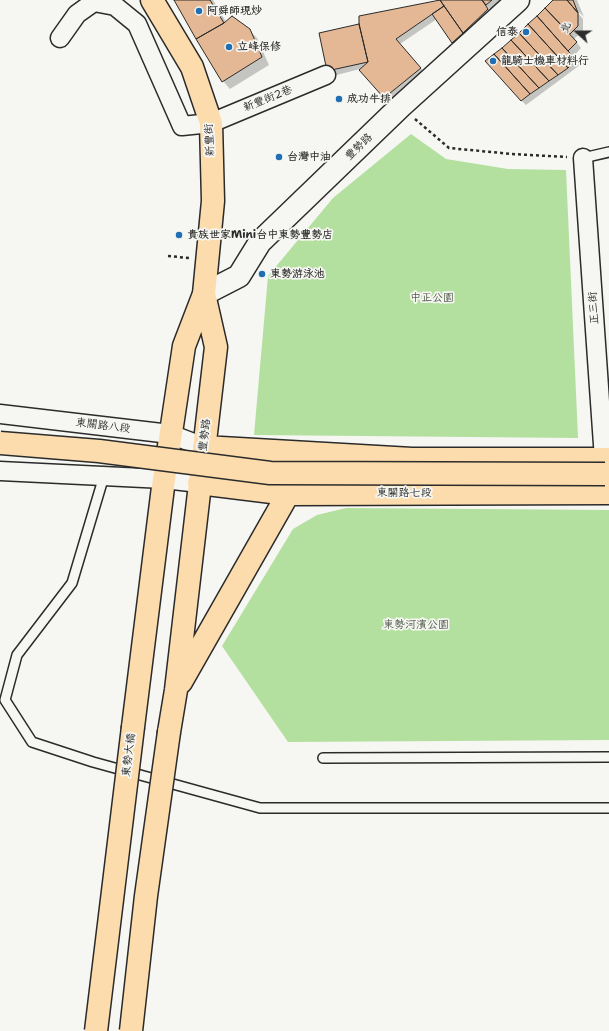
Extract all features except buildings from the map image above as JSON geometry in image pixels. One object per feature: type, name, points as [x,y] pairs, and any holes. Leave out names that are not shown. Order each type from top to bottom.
[{"type":"main road","name":"新豐街","points":[[152,0],[192,68],[210,122],[213,201],[204,294]]},
{"type":"main road","points":[[164,479],[184,346],[204,294]]},
{"type":"main road","name":"豐勢路","points":[[199,483],[216,346],[204,294]]},
{"type":"main road","points":[[0,443],[99,451],[270,473],[607,471]]},
{"type":"main road","points":[[204,447],[607,471]]},
{"type":"main road","points":[[412,459],[412,493]]},
{"type":"main road","name":"東關路七段","points":[[199,483],[288,494],[412,493],[607,471]]},
{"type":"main road","name":"東勢大橋","points":[[96,1031],[132,727],[164,479]]},
{"type":"main road","points":[[131,1031],[146,896],[176,690],[199,483]]},
{"type":"main road","points":[[176,690],[288,494]]},
{"type":"street","name":"豐勢路","points":[[204,294],[239,276],[260,242],[401,106],[518,0]]},
{"type":"street","name":"新豐街2巷","points":[[89,1],[115,6],[137,24],[182,126],[210,122],[326,75]]},
{"type":"street","points":[[60,38],[77,14],[89,1]]},
{"type":"street","name":"正三街","points":[[583,158],[601,299],[607,471]]},
{"type":"street","name":"東關路八段","points":[[0,414],[170,434],[204,447]]},
{"type":"street","points":[[0,471],[164,479],[199,483]]},
{"type":"lane","points":[[583,158],[609,152]]},
{"type":"lane","points":[[104,476],[72,583],[17,655],[5,700],[32,742],[93,762],[260,808],[609,808]]},
{"type":"lane","points":[[323,758],[609,757]]},
{"type":"path","points":[[401,106],[449,148],[512,154],[583,158]]},
{"type":"green space","name":"中正公園","points":[[411,134],[446,159],[508,169],[566,170],[578,438],[254,435],[268,276],[333,198]]},
{"type":"green space","name":"東勢河濱公園","points":[[346,508],[609,510],[609,740],[288,742],[222,646],[293,529],[317,515]]},
{"type":"place","name":"阿舜師現炒","points":[[199,11]]},
{"type":"place","name":"信泰","points":[[526,32]]},
{"type":"place","name":"立峰保修","points":[[229,47]]},
{"type":"place","name":"龍騎士機車材料行","points":[[493,61]]},
{"type":"place","name":"成功牛排","points":[[339,99]]},
{"type":"place","name":"台灣中油","points":[[279,157]]},
{"type":"place","name":"貴族世家Mini台中東勢豐勢店","points":[[179,235]]},
{"type":"place","name":"東勢游泳池","points":[[262,274]]}]
